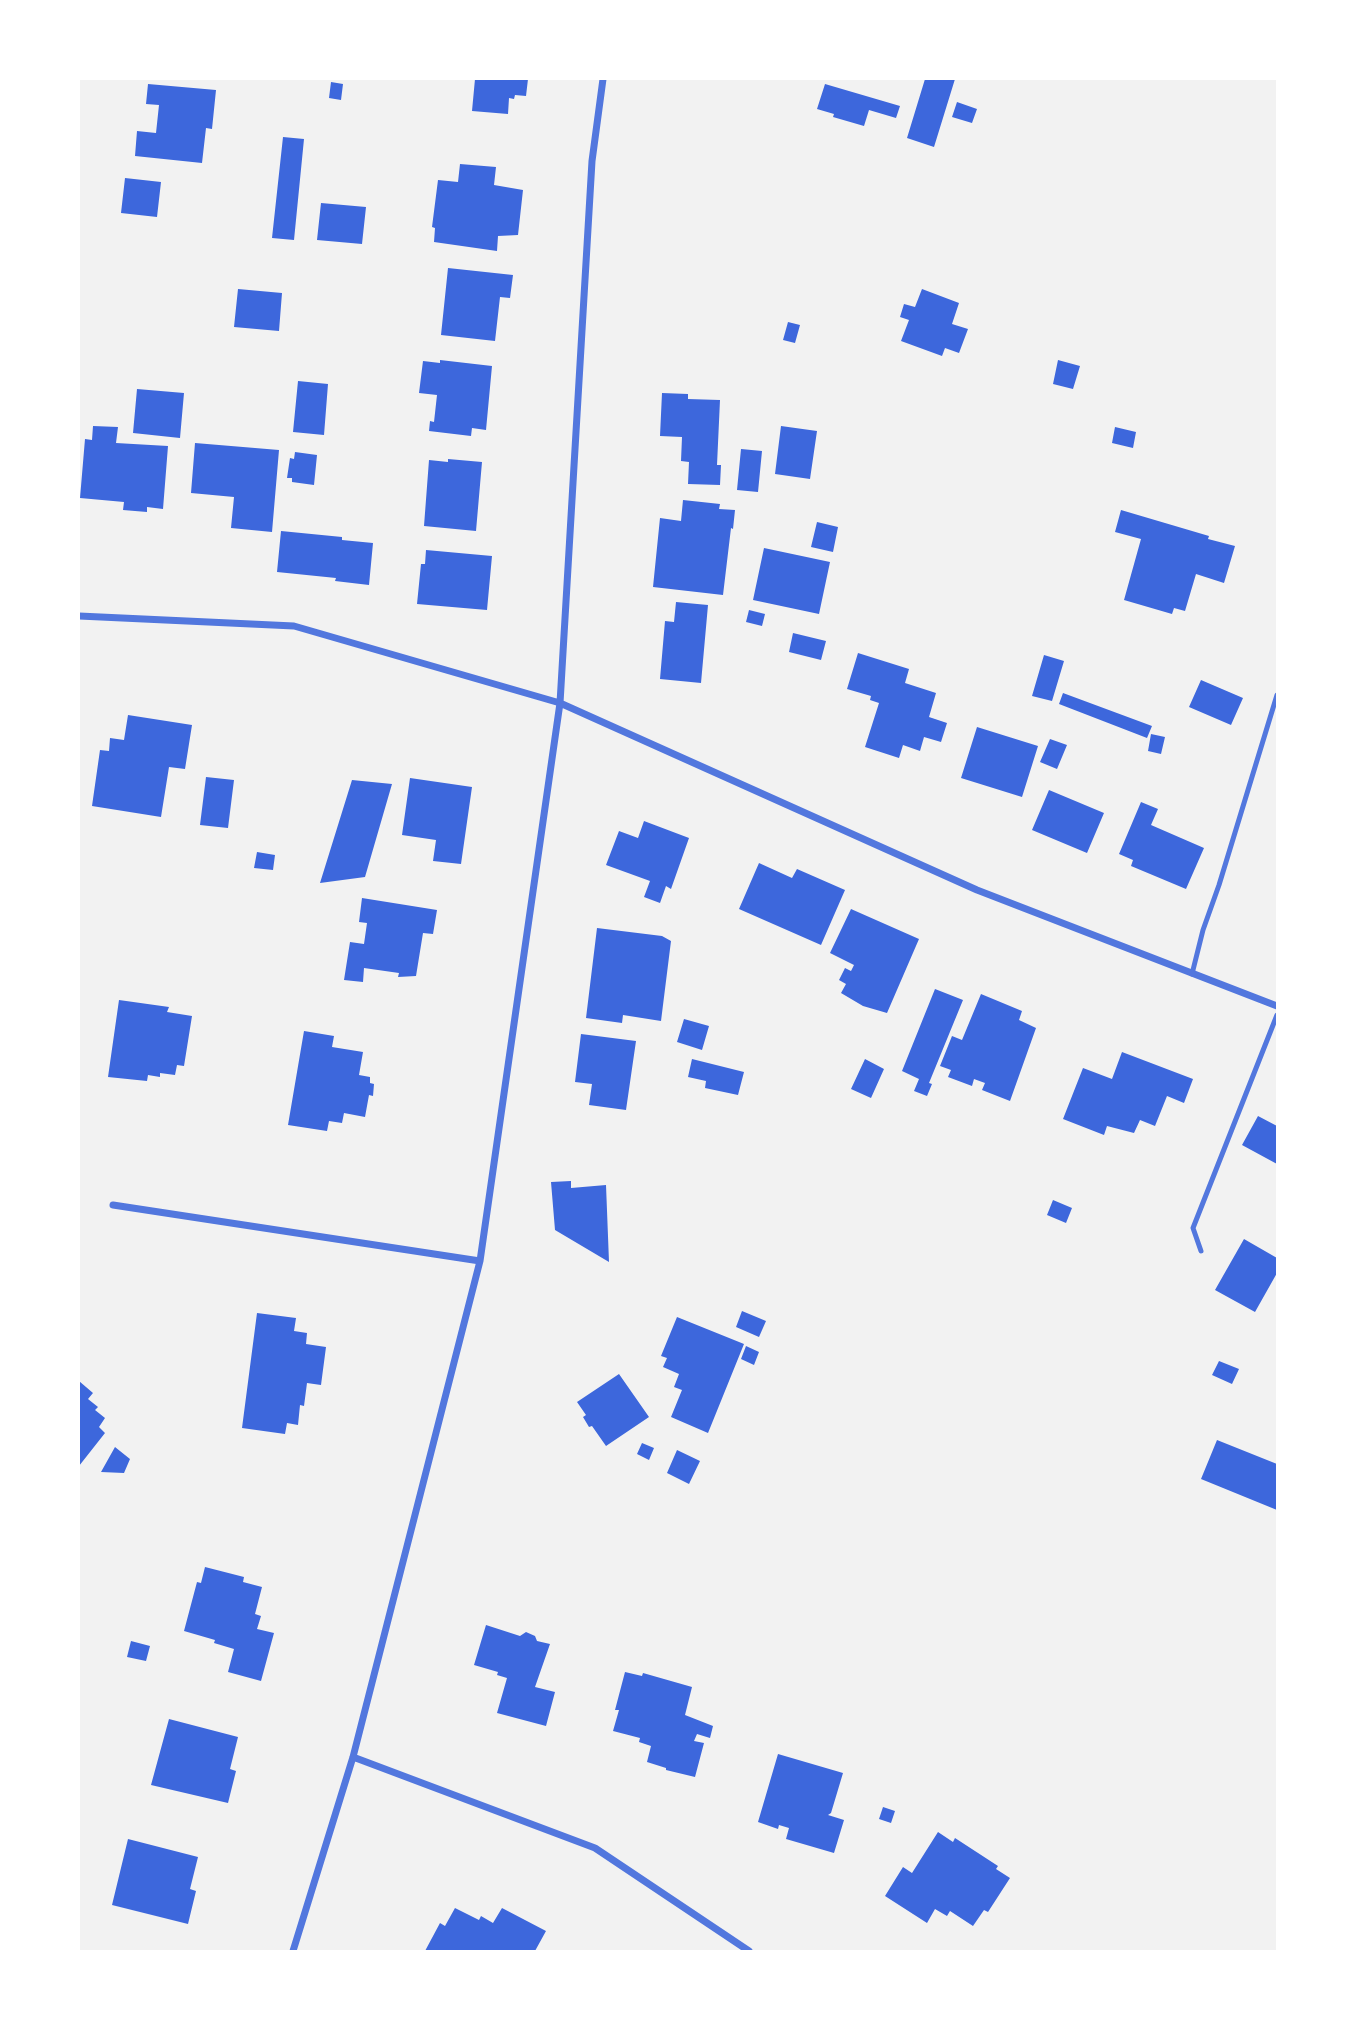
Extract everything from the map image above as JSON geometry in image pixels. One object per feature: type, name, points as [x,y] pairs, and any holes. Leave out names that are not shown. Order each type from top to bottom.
[{"type":"street","points":[[293,1951],[352,1757],[480,1261],[560,703],[592,161],[603,79]]},
{"type":"street","points":[[79,616],[294,626],[560,703],[977,890],[1277,1006]]},
{"type":"street","points":[[113,1205],[480,1261]]},
{"type":"street","points":[[352,1757],[595,1849],[749,1951]]},
{"type":"lane","points":[[1192,974],[1203,930],[1277,695]]},
{"type":"lane","points":[[1201,1251],[1193,1228],[1277,1015]]},
{"type":"building","points":[[475,79],[528,79],[526,96],[515,95],[514,99],[509,98],[508,114],[472,111]]},
{"type":"building","points":[[925,79],[955,79],[934,147],[907,138]]},
{"type":"building","points":[[331,82],[343,84],[341,100],[329,98]]},
{"type":"building","points":[[148,84],[216,90],[212,129],[206,128],[202,163],[135,156],[137,131],[156,133],[159,105],[146,104]]},
{"type":"building","points":[[825,84],[900,106],[896,118],[869,110],[864,126],[833,117],[834,114],[817,109]]},
{"type":"building","points":[[957,102],[977,109],[972,123],[952,117]]},
{"type":"building","points":[[283,137],[304,139],[294,240],[272,238]]},
{"type":"building","points":[[460,164],[496,167],[494,185],[523,190],[518,235],[498,236],[497,251],[434,242],[435,228],[432,227],[438,180],[458,182]]},
{"type":"building","points":[[125,178],[161,182],[157,217],[121,213]]},
{"type":"building","points":[[321,203],[366,207],[362,244],[317,240]]},
{"type":"building","points":[[448,268],[513,275],[510,298],[500,297],[495,341],[441,335]]},
{"type":"building","points":[[238,289],[282,293],[279,331],[234,327]]},
{"type":"building","points":[[922,289],[959,303],[952,324],[968,329],[959,353],[945,348],[942,356],[901,341],[909,320],[900,317],[904,304],[915,307]]},
{"type":"building","points":[[788,322],[800,325],[795,343],[783,340]]},
{"type":"building","points":[[440,360],[492,366],[486,430],[472,428],[471,436],[429,431],[430,421],[434,422],[437,395],[419,393],[423,361],[440,363]]},
{"type":"building","points":[[1058,360],[1080,366],[1073,389],[1053,384]]},
{"type":"building","points":[[298,381],[328,384],[324,435],[293,432]]},
{"type":"building","points":[[137,389],[184,393],[180,438],[133,433]]},
{"type":"building","points":[[662,393],[688,394],[688,399],[720,400],[717,465],[721,465],[720,485],[688,484],[689,462],[681,461],[682,437],[660,436]]},
{"type":"building","points":[[93,426],[118,427],[116,443],[168,446],[163,509],[147,507],[147,512],[123,510],[124,502],[80,498],[85,439],[92,440]]},
{"type":"building","points":[[781,426],[817,431],[810,479],[775,474]]},
{"type":"building","points":[[1115,427],[1136,432],[1133,448],[1112,443]]},
{"type":"building","points":[[195,443],[279,450],[272,532],[231,528],[234,497],[191,493]]},
{"type":"building","points":[[741,449],[762,451],[758,492],[737,490]]},
{"type":"building","points":[[295,452],[317,455],[314,485],[292,482],[292,478],[287,478],[290,458],[294,459]]},
{"type":"building","points":[[448,459],[482,462],[476,531],[424,526],[429,460],[448,462]]},
{"type":"building","points":[[683,500],[720,504],[719,509],[735,510],[723,595],[653,587],[660,518],[681,521]]},
{"type":"building","points":[[1121,510],[1235,546],[1224,583],[1196,574],[1185,611],[1174,608],[1172,614],[1124,600],[1141,539],[1115,532]]},
{"type":"building","points":[[817,522],[838,527],[833,552],[811,547]]},
{"type":"building","points":[[281,531],[373,543],[369,585],[335,581],[336,578],[277,572]]},
{"type":"building","points":[[764,548],[830,562],[819,614],[753,600]]},
{"type":"building","points":[[426,550],[492,556],[487,610],[417,604],[421,564],[425,564]]},
{"type":"building","points":[[676,602],[708,605],[701,683],[660,679],[665,621],[674,622]]},
{"type":"building","points":[[749,610],[765,614],[762,626],[746,622]]},
{"type":"building","points":[[793,633],[826,641],[821,660],[789,652]]},
{"type":"building","points":[[858,653],[909,669],[905,683],[936,693],[929,717],[947,723],[941,742],[924,737],[920,751],[903,745],[899,758],[865,747],[879,703],[870,700],[871,696],[847,689]]},
{"type":"building","points":[[1044,655],[1064,661],[1052,701],[1032,696]]},
{"type":"building","points":[[1201,680],[1243,698],[1231,725],[1189,707]]},
{"type":"building","points":[[1063,693],[1152,726],[1147,738],[1059,704]]},
{"type":"building","points":[[128,715],[192,725],[185,769],[169,767],[161,817],[92,806],[100,750],[109,751],[110,738],[124,740]]},
{"type":"building","points":[[977,727],[1038,746],[1022,797],[961,778]]},
{"type":"building","points":[[1151,734],[1165,737],[1161,754],[1148,751]]},
{"type":"building","points":[[1050,739],[1067,745],[1057,769],[1040,762]]},
{"type":"building","points":[[206,777],[234,780],[228,828],[200,825]]},
{"type":"building","points":[[410,778],[472,787],[461,864],[433,861],[436,840],[402,835]]},
{"type":"building","points":[[352,780],[392,784],[365,877],[320,883]]},
{"type":"building","points":[[1049,790],[1104,813],[1087,853],[1032,830]]},
{"type":"building","points":[[1141,802],[1158,809],[1151,825],[1204,848],[1186,889],[1131,866],[1133,860],[1119,854]]},
{"type":"building","points":[[644,821],[689,838],[671,889],[666,886],[660,903],[644,897],[650,881],[606,865],[619,831],[638,838]]},
{"type":"building","points":[[257,852],[275,855],[273,870],[254,868]]},
{"type":"building","points":[[759,863],[792,878],[797,869],[845,890],[821,945],[739,909]]},
{"type":"building","points":[[362,898],[437,910],[433,934],[423,933],[416,976],[398,977],[399,973],[364,968],[363,982],[344,980],[350,942],[364,944],[367,923],[359,922]]},
{"type":"building","points":[[851,909],[919,939],[887,1013],[863,1006],[841,993],[846,984],[839,980],[845,968],[851,971],[854,965],[830,953]]},
{"type":"building","points":[[597,928],[662,936],[671,941],[661,1021],[623,1015],[622,1023],[586,1018]]},
{"type":"building","points":[[935,989],[963,1000],[929,1083],[932,1084],[927,1096],[914,1091],[919,1079],[902,1071]]},
{"type":"building","points":[[981,994],[1022,1011],[1019,1020],[1036,1028],[1010,1101],[982,1090],[985,1083],[974,1079],[972,1086],[948,1077],[951,1070],[940,1066],[952,1036],[962,1040]]},
{"type":"building","points":[[119,1000],[169,1007],[167,1012],[192,1016],[184,1066],[177,1065],[175,1075],[148,1075],[147,1081],[108,1077]]},
{"type":"building","points":[[684,1019],[709,1026],[702,1050],[677,1042]]},
{"type":"building","points":[[304,1031],[334,1036],[332,1047],[363,1052],[359,1075],[370,1077],[370,1083],[374,1084],[373,1096],[369,1095],[365,1117],[344,1113],[342,1123],[329,1121],[327,1131],[288,1125]]},
{"type":"building","points":[[581,1034],[636,1041],[626,1110],[589,1105],[592,1084],[575,1082]]},
{"type":"building","points":[[1122,1052],[1193,1079],[1184,1103],[1167,1096],[1155,1126],[1140,1120],[1134,1133],[1107,1126],[1104,1135],[1063,1119],[1083,1068],[1112,1079]]},
{"type":"building","points":[[692,1059],[744,1072],[738,1095],[705,1088],[706,1081],[688,1077]]},
{"type":"building","points":[[865,1059],[884,1069],[871,1098],[851,1089]]},
{"type":"building","points":[[1258,1116],[1277,1126],[1277,1164],[1242,1145]]},
{"type":"building","points":[[571,1181],[571,1188],[606,1185],[609,1262],[555,1230],[551,1182]]},
{"type":"building","points":[[1053,1200],[1072,1208],[1066,1223],[1047,1215]]},
{"type":"building","points":[[1244,1239],[1277,1258],[1277,1273],[1255,1312],[1215,1290]]},
{"type":"building","points":[[742,1311],[766,1321],[759,1337],[736,1327]]},
{"type":"building","points":[[257,1313],[296,1318],[294,1331],[307,1333],[306,1344],[326,1347],[321,1385],[307,1383],[304,1406],[300,1405],[298,1425],[287,1423],[285,1434],[242,1428]]},
{"type":"building","points":[[677,1317],[744,1344],[708,1433],[671,1417],[682,1390],[674,1387],[679,1374],[663,1367],[667,1358],[661,1356]]},
{"type":"building","points":[[746,1346],[759,1352],[754,1365],[741,1359]]},
{"type":"building","points":[[1219,1361],[1239,1369],[1232,1384],[1212,1375]]},
{"type":"building","points":[[619,1374],[649,1417],[606,1446],[592,1426],[589,1427],[583,1417],[586,1415],[577,1402]]},
{"type":"building","points":[[79,1381],[93,1393],[88,1399],[98,1407],[95,1410],[105,1418],[99,1427],[105,1433],[79,1466]]},
{"type":"building","points":[[1217,1440],[1277,1464],[1277,1510],[1201,1479]]},
{"type":"building","points":[[642,1443],[654,1448],[649,1460],[637,1454]]},
{"type":"building","points":[[115,1447],[130,1459],[124,1473],[101,1472]]},
{"type":"building","points":[[677,1450],[700,1461],[689,1484],[667,1473]]},
{"type":"building","points":[[205,1567],[244,1577],[243,1582],[262,1587],[255,1614],[261,1616],[257,1629],[274,1633],[261,1681],[228,1672],[234,1649],[184,1631],[197,1582],[201,1583]]},
{"type":"building","points":[[486,1625],[520,1636],[526,1632],[535,1636],[537,1641],[550,1644],[535,1687],[555,1692],[546,1726],[497,1713],[507,1678],[497,1675],[498,1672],[474,1665]]},
{"type":"building","points":[[131,1641],[150,1646],[146,1661],[127,1657]]},
{"type":"building","points":[[625,1672],[642,1676],[643,1673],[692,1687],[685,1715],[713,1726],[710,1738],[697,1734],[694,1741],[704,1743],[695,1777],[647,1762],[651,1746],[639,1742],[640,1738],[613,1731],[619,1710],[615,1710]]},
{"type":"building","points":[[169,1719],[238,1737],[230,1769],[236,1771],[228,1803],[151,1785]]},
{"type":"building","points":[[778,1754],[843,1773],[831,1813],[828,1815],[844,1820],[834,1853],[786,1839],[789,1828],[779,1825],[778,1829],[758,1822]]},
{"type":"building","points":[[883,1807],[895,1811],[891,1823],[879,1819]]},
{"type":"building","points":[[938,1832],[953,1842],[955,1838],[998,1866],[996,1869],[1010,1878],[988,1912],[984,1910],[973,1926],[950,1911],[947,1916],[935,1909],[927,1923],[885,1896],[903,1867],[912,1873]]},
{"type":"building","points":[[128,1839],[198,1857],[190,1889],[196,1891],[188,1924],[112,1905]]},
{"type":"building","points":[[455,1908],[479,1920],[481,1916],[493,1923],[502,1908],[546,1931],[535,1951],[425,1951],[440,1923],[445,1926]]}]
